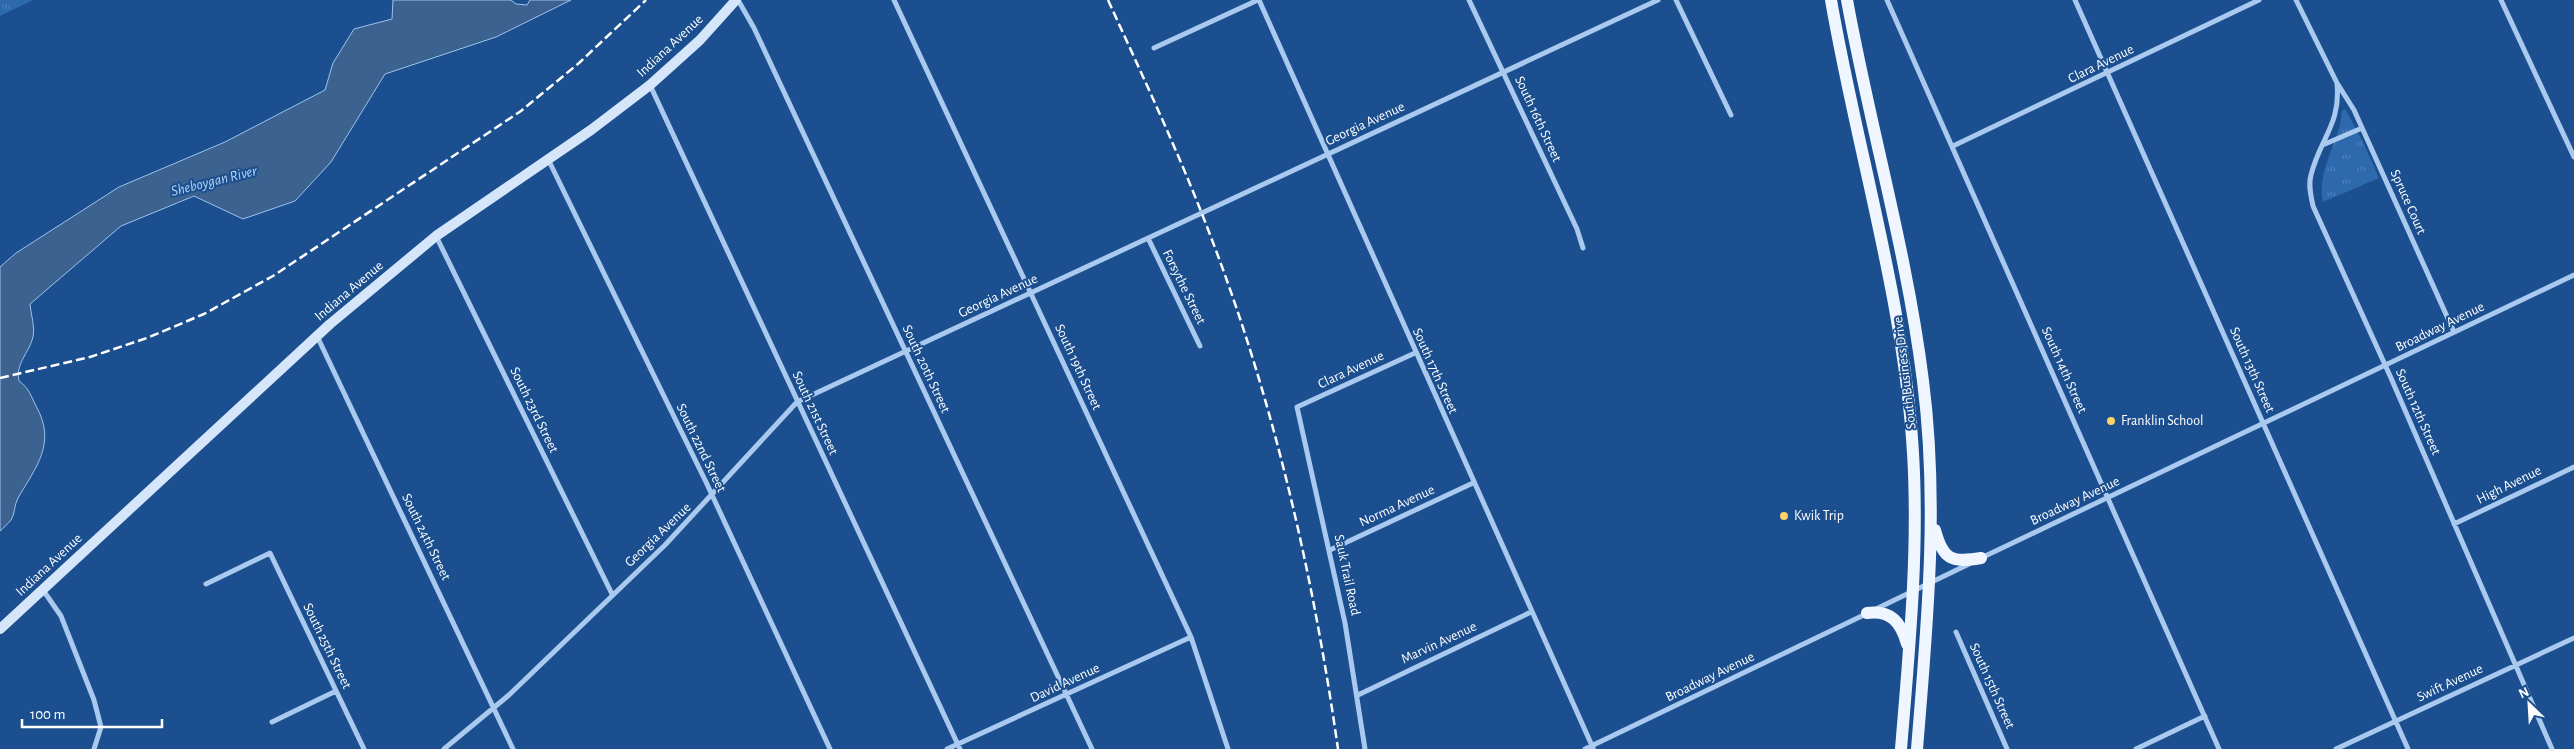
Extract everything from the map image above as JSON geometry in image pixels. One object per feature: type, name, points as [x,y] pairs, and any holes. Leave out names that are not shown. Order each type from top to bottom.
[{"type":"main road","name":"Indiana Avenue","points":[[0,629],[317,336],[436,236],[548,159],[650,85],[700,40],[737,0]]},
{"type":"main road","name":"South Business Drive","points":[[1831,0],[1841,60],[1891,289],[1902,351],[1913,453],[1914,591],[1901,749]]},
{"type":"main road","name":"South Business Drive","points":[[1847,0],[1914,317],[1924,383],[1932,518],[1930,583],[1918,749]]},
{"type":"main road","points":[[1932,518],[1937,539],[1944,554],[1957,561],[1981,558]]},
{"type":"main road","points":[[1867,613],[1884,613],[1895,619],[1903,631],[1909,652]]},
{"type":"street","name":"South 20th Street","points":[[737,0],[754,28],[1092,749]]},
{"type":"street","name":"South 19th Street","points":[[894,0],[1191,637],[1228,749]]},
{"type":"street","points":[[1154,48],[1258,0]]},
{"type":"street","name":"South 17th Street","points":[[1258,0],[1592,747]]},
{"type":"street","name":"South 16th Street","points":[[1469,0],[1577,229],[1583,248]]},
{"type":"street","name":"Georgia Avenue","points":[[444,749],[494,706],[665,546],[798,402],[1658,0]]},
{"type":"street","points":[[1676,0],[1731,115]]},
{"type":"street","name":"South 14th Street","points":[[1886,0],[1953,146],[2219,749]]},
{"type":"street","name":"South 13th Street","points":[[2075,0],[2408,749]]},
{"type":"street","name":"Clara Avenue","points":[[1953,146],[2259,0]]},
{"type":"street","name":"South 12th Street","points":[[2296,0],[2337,83],[2338,107],[2325,144],[2310,175],[2313,206],[2385,365],[2552,749]]},
{"type":"street","points":[[2501,0],[2574,157]]},
{"type":"street","name":"Spruce Court","points":[[2337,83],[2347,97],[2362,128],[2454,332]]},
{"type":"street","name":"South 21st Street","points":[[650,85],[959,747]]},
{"type":"street","points":[[2325,144],[2362,128]]},
{"type":"street","name":"South 22nd Street","points":[[548,159],[712,496],[830,749]]},
{"type":"street","name":"South 23rd Street","points":[[436,236],[612,594]]},
{"type":"street","name":"Forsythe Street","points":[[1148,238],[1200,346]]},
{"type":"street","name":"Broadway Avenue","points":[[1585,749],[2574,274]]},
{"type":"street","name":"South 24th Street","points":[[317,336],[513,749]]},
{"type":"street","name":"Clara Avenue","points":[[1297,407],[1415,353]]},
{"type":"street","name":"Sauk Trail Road","points":[[1297,407],[1330,550],[1358,695],[1365,749]]},
{"type":"street","name":"High Avenue","points":[[2454,524],[2574,467]]},
{"type":"street","name":"Norma Avenue","points":[[1330,550],[1473,483]]},
{"type":"street","name":"South 25th Street","points":[[206,584],[270,553],[364,749]]},
{"type":"street","points":[[42,590],[61,616],[94,700],[101,727],[94,749]]},
{"type":"street","name":"Marvin Avenue","points":[[1358,695],[1531,612]]},
{"type":"street","name":"South 15th Street","points":[[1956,632],[2007,749]]},
{"type":"street","name":"David Avenue","points":[[947,749],[959,747],[1066,694],[1191,637]]},
{"type":"street","name":"Swift Avenue","points":[[2336,749],[2574,638]]},
{"type":"street","points":[[272,722],[336,691]]},
{"type":"street","points":[[2136,749],[2205,716]]},
{"type":"green space","points":[[0,0],[33,0],[0,16]]},
{"type":"green space","points":[[2345,109],[2362,140],[2379,178],[2323,202],[2322,190],[2325,167],[2337,134],[2342,111]]},
{"type":"water","name":"Sheboygan River","points":[[393,0],[511,0],[516,4],[527,5],[530,0],[571,0],[496,37],[385,74],[331,162],[295,201],[243,219],[194,196],[121,226],[30,304],[33,337],[18,375],[19,381],[29,392],[42,419],[45,432],[44,443],[42,454],[17,501],[12,518],[0,531],[0,267],[16,253],[119,187],[225,142],[325,90],[333,63],[354,29],[392,19]]},
{"type":"railway","points":[[0,378],[90,357],[147,338],[204,314],[273,276],[521,111],[579,63],[646,0]]},
{"type":"railway","points":[[1108,0],[1160,115],[1209,232],[1253,358],[1288,487],[1303,552],[1328,683],[1338,749]]},
{"type":"place","name":"Franklin School","points":[[2111,421]]},
{"type":"place","name":"Kwik Trip","points":[[1784,516]]}]
